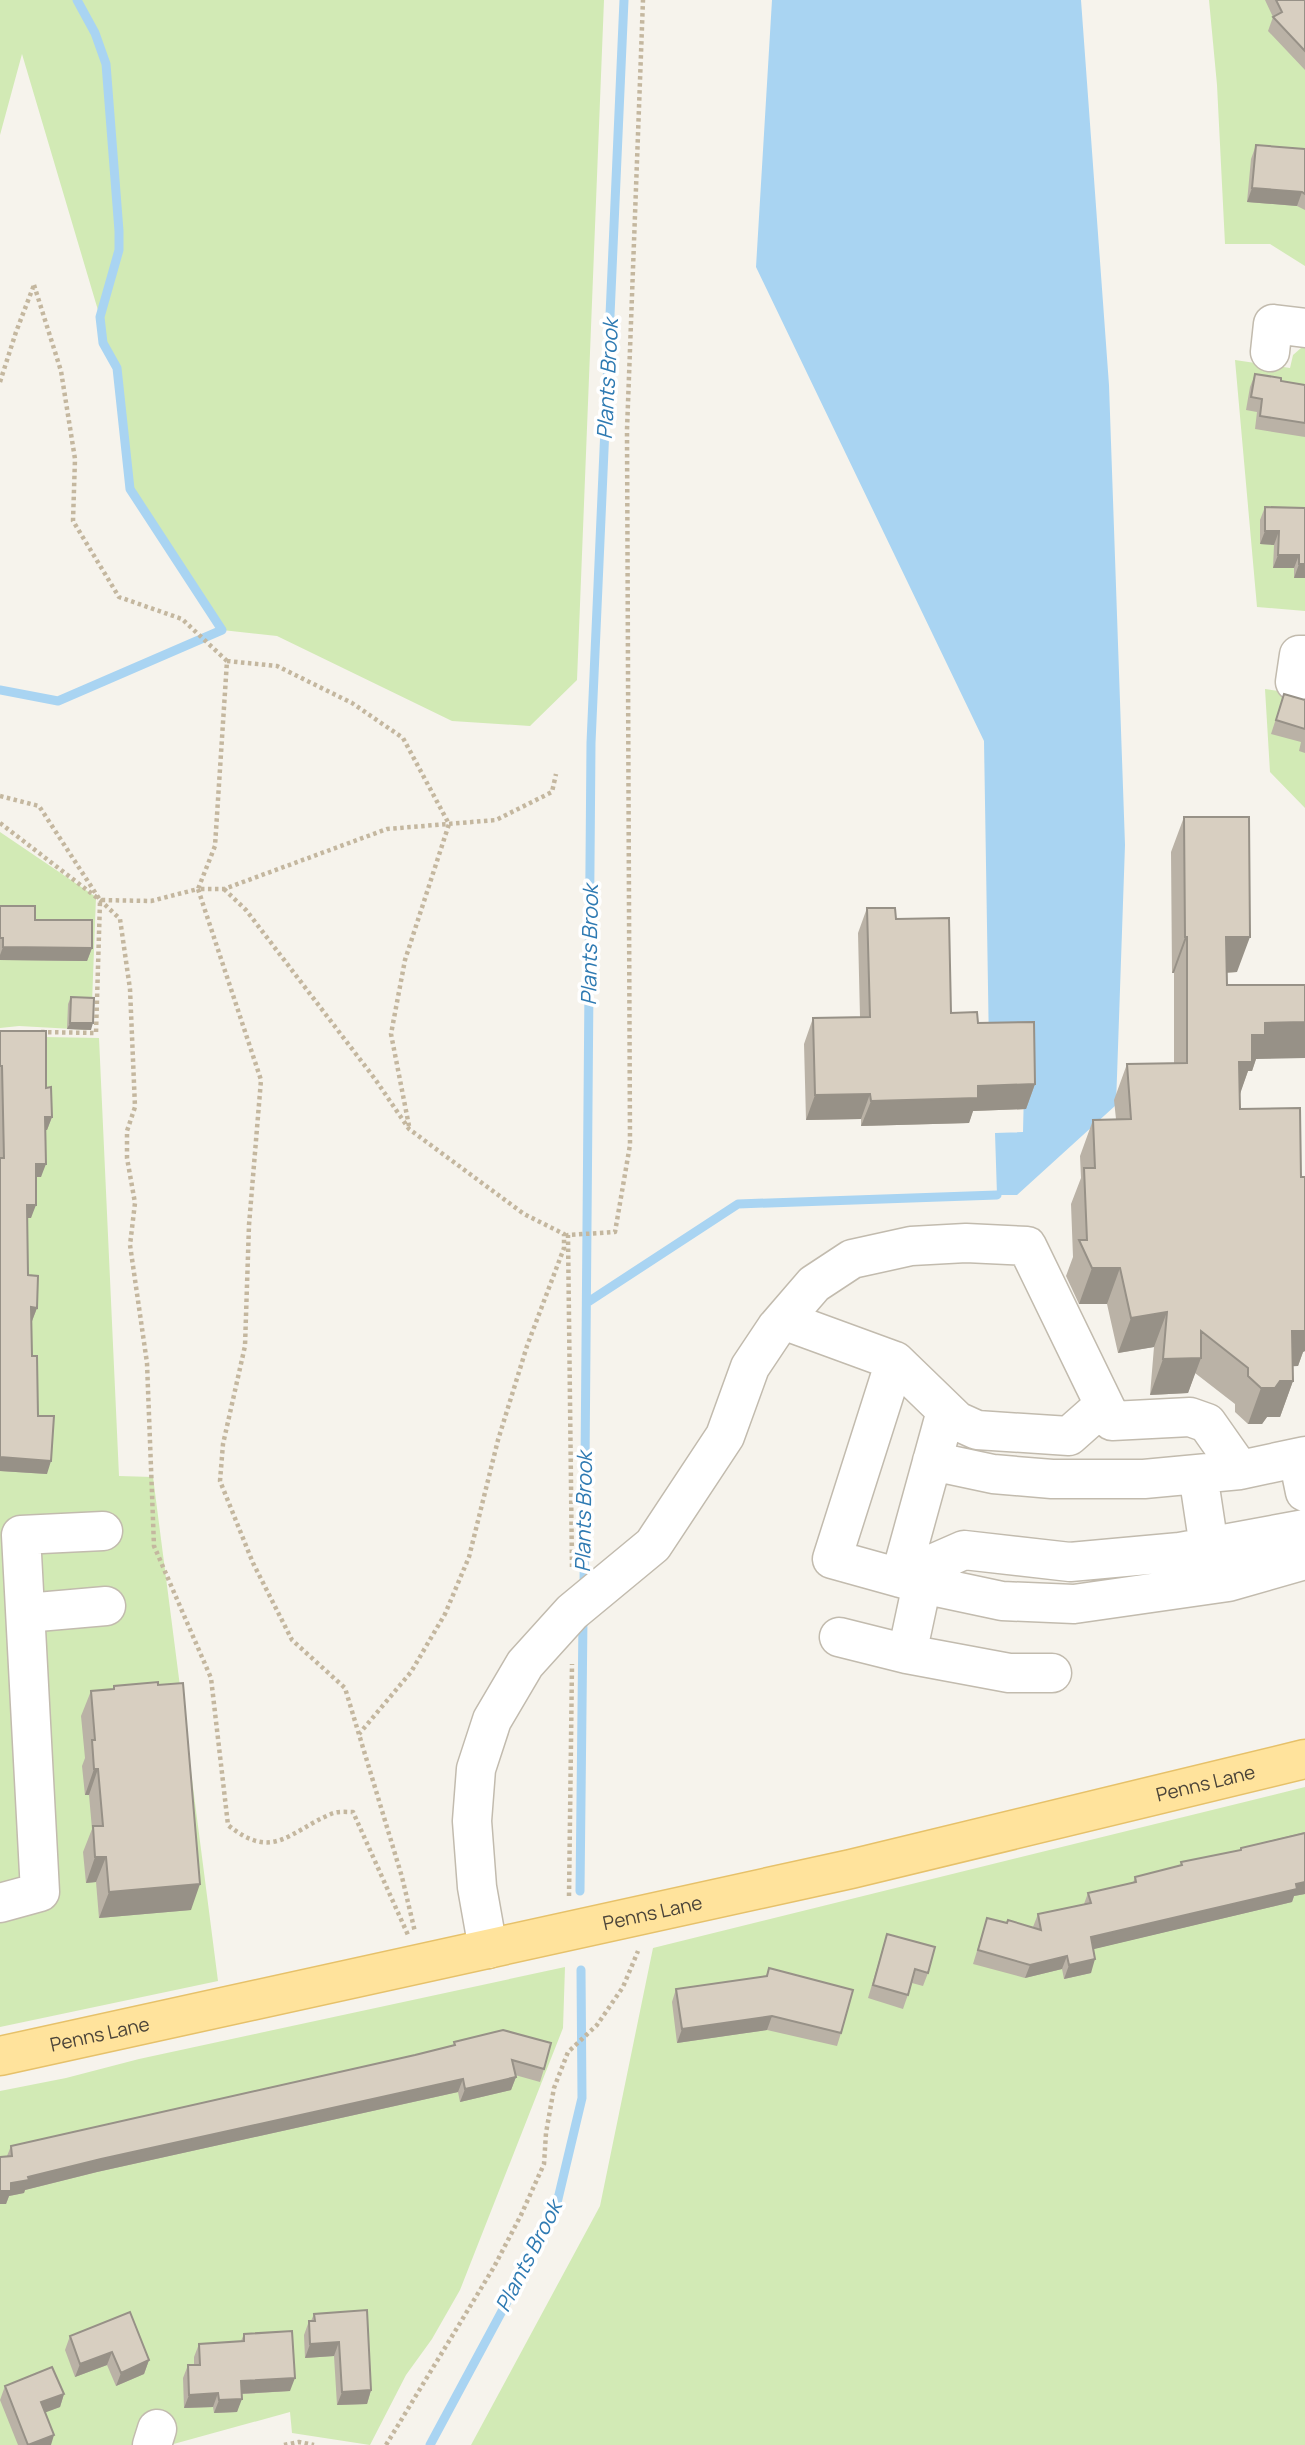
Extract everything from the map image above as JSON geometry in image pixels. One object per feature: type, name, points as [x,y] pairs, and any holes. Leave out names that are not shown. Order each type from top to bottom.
[{"type":"main road","name":"Penns Lane","points":[[0,2056],[851,1869],[1305,1759]]},
{"type":"lane","points":[[488,1949],[477,1887],[472,1821],[476,1769],[492,1720],[526,1664],[563,1623],[653,1545],[725,1436],[750,1367],[783,1320],[814,1284],[852,1259],[911,1246],[966,1243],[1027,1246],[1112,1421],[1190,1417],[1207,1423],[1240,1470]]},
{"type":"lane","points":[[783,1320],[895,1361],[957,1421],[977,1430],[1069,1436],[1104,1405]]},
{"type":"lane","points":[[895,1361],[832,1559],[911,1581],[1002,1601],[1074,1604],[1228,1582],[1305,1560]]},
{"type":"lane","points":[[907,1654],[911,1581],[932,1461],[946,1411]]},
{"type":"lane","points":[[932,1461],[993,1474],[1052,1479],[1144,1479],[1240,1470],[1303,1469]]},
{"type":"lane","points":[[1198,1474],[1209,1547],[1228,1582]]},
{"type":"lane","points":[[911,1581],[964,1550],[1070,1562],[1180,1552],[1305,1529]]},
{"type":"lane","points":[[0,1903],[40,1892],[21,1535],[103,1531]]},
{"type":"lane","points":[[26,1613],[106,1606]]},
{"type":"lane","points":[[839,1637],[907,1654],[1009,1673],[1052,1673]]},
{"type":"path","points":[[568,1235],[615,1232],[630,1145],[627,430],[643,0]]},
{"type":"path","points":[[0,382],[34,285],[61,371],[75,459],[73,521],[119,597],[182,619],[227,661],[277,666],[352,703],[403,738],[449,824],[405,960],[391,1034],[410,1129]]},
{"type":"path","points":[[227,661],[215,846],[198,889],[261,1080],[249,1225],[245,1346],[223,1444],[220,1481],[253,1563],[292,1640],[345,1688],[402,1877],[422,1964]]},
{"type":"path","points":[[100,900],[152,901],[198,889],[224,890],[387,829],[496,820],[552,792],[556,774]]},
{"type":"path","points":[[0,796],[39,806],[100,900],[96,1033],[33,1032]]},
{"type":"path","points":[[0,823],[100,900],[120,919],[130,989],[135,1107],[127,1131],[127,1158],[135,1203],[130,1245],[148,1363],[154,1546],[211,1678],[228,1825],[242,1836],[267,1843],[288,1839],[334,1812],[353,1812],[422,1964]]},
{"type":"path","points":[[224,890],[246,910],[410,1129],[524,1214],[564,1234],[564,1248],[527,1346],[498,1440],[470,1557],[445,1614],[411,1672],[358,1734]]},
{"type":"path","points":[[386,2445],[494,2267],[521,2215],[544,2164],[554,2088],[568,2052],[597,2025],[623,1987],[642,1941]]},
{"type":"path","points":[[284,2445],[299,2442],[314,2445]]},
{"type":"green space","points":[[0,0],[604,0],[577,680],[530,726],[452,721],[277,636],[222,630],[130,489],[117,369],[103,343],[100,317],[22,54],[0,135]]},
{"type":"green space","points":[[1209,0],[1305,0],[1305,266],[1270,244],[1225,244],[1217,85]]},
{"type":"green space","points":[[1305,348],[1305,611],[1257,607],[1235,360],[1290,368],[1293,355]]},
{"type":"green space","points":[[1265,689],[1305,695],[1305,808],[1270,772]]},
{"type":"green space","points":[[0,832],[96,897],[91,1030],[19,1026],[0,1028]]},
{"type":"green space","points":[[44,1037],[99,1038],[119,1476],[153,1477],[218,1981],[0,2027],[0,1041]]},
{"type":"green space","points":[[1305,1787],[1305,2445],[471,2445],[600,2206],[653,1948]]},
{"type":"green space","points":[[565,1967],[563,2028],[460,2290],[432,2339],[406,2375],[370,2445],[292,2433],[290,2412],[170,2445],[0,2445],[0,2091]]},
{"type":"water","points":[[772,0],[1081,0],[1109,385],[1125,845],[1116,1105],[1017,1195],[997,1195],[995,1133],[1023,1132],[1025,1047],[989,1048],[984,741],[756,267]]},
{"type":"building","points":[[1276,0],[1305,0],[1305,51],[1273,17],[1282,12]]},
{"type":"building","points":[[1256,145],[1305,149],[1305,194],[1252,188]]},
{"type":"building","points":[[1255,374],[1305,385],[1305,423],[1260,416],[1262,399],[1251,397]]},
{"type":"building","points":[[1265,507],[1305,508],[1305,564],[1299,564],[1299,555],[1278,555],[1279,531],[1265,531]]},
{"type":"building","points":[[1284,694],[1305,700],[1305,729],[1276,720]]},
{"type":"building","points":[[1184,817],[1249,817],[1250,937],[1226,937],[1227,985],[1305,985],[1305,1022],[1265,1023],[1265,1035],[1252,1035],[1252,1062],[1239,1062],[1240,1109],[1300,1108],[1301,1177],[1305,1177],[1305,1331],[1292,1331],[1293,1381],[1280,1381],[1275,1388],[1261,1388],[1248,1376],[1248,1368],[1201,1331],[1201,1358],[1163,1359],[1167,1312],[1131,1318],[1120,1268],[1092,1268],[1079,1240],[1087,1240],[1084,1168],[1095,1168],[1093,1120],[1131,1119],[1127,1064],[1187,1063]]},
{"type":"building","points":[[0,906],[35,906],[35,920],[92,920],[92,948],[3,947],[3,938],[0,938]]},
{"type":"building","points":[[867,908],[895,908],[896,919],[949,918],[951,1013],[977,1012],[978,1023],[1034,1022],[1035,1084],[978,1086],[978,1098],[871,1101],[870,1094],[815,1095],[813,1018],[870,1017]]},
{"type":"building","points":[[71,997],[94,998],[93,1023],[70,1023]]},
{"type":"building","points":[[0,1031],[46,1031],[46,1088],[51,1087],[52,1117],[45,1117],[46,1164],[36,1164],[36,1205],[27,1205],[28,1275],[38,1276],[37,1308],[31,1307],[32,1356],[37,1356],[38,1416],[54,1416],[51,1461],[0,1457],[0,1158],[4,1158]]},
{"type":"building","points":[[158,1682],[158,1685],[183,1683],[200,1884],[109,1892],[106,1857],[95,1857],[93,1826],[103,1826],[98,1769],[94,1769],[92,1740],[95,1740],[91,1691]]},
{"type":"building","points":[[1305,1833],[1305,1882],[1296,1884],[1297,1889],[1091,1937],[1095,1959],[1069,1965],[1067,1956],[1030,1965],[978,1950],[987,1918],[1007,1923],[1008,1920],[1041,1930],[1038,1914],[1091,1903],[1088,1893],[1136,1882],[1135,1877],[1182,1865],[1181,1862]]},
{"type":"building","points":[[887,1934],[935,1947],[928,1973],[915,1969],[908,1995],[873,1985]]},
{"type":"building","points":[[769,1968],[853,1990],[841,2033],[772,2016],[682,2029],[676,1989],[767,1976]]},
{"type":"building","points":[[503,2030],[551,2043],[544,2069],[512,2060],[516,2077],[465,2089],[463,2079],[101,2159],[28,2177],[29,2180],[11,2183],[11,2191],[0,2191],[0,2157],[12,2156],[11,2146],[415,2055]]},
{"type":"building","points":[[367,2310],[371,2390],[342,2392],[339,2342],[310,2344],[309,2321],[315,2321],[314,2314]]},
{"type":"building","points":[[130,2312],[149,2360],[121,2373],[112,2352],[80,2364],[70,2336]]},
{"type":"building","points":[[292,2331],[295,2378],[241,2381],[242,2399],[219,2400],[218,2393],[189,2395],[188,2365],[200,2365],[199,2344],[244,2341],[244,2334]]},
{"type":"building","points":[[52,2367],[64,2394],[41,2402],[54,2435],[28,2445],[5,2386]]},
{"type":"waterway","points":[[0,690],[58,701],[222,630],[130,489],[117,368],[103,343],[100,317],[119,250],[106,64],[95,33],[77,0]]},
{"type":"waterway","name":"Plants Brook","points":[[584,1586],[591,743],[624,0]]},
{"type":"waterway","points":[[588,1302],[738,1204],[997,1195]]},
{"type":"waterway","name":"Plants Brook","points":[[580,1891],[583,1618]]},
{"type":"waterway","name":"Plants Brook","points":[[430,2445],[557,2203],[582,2098],[581,1970]]}]
